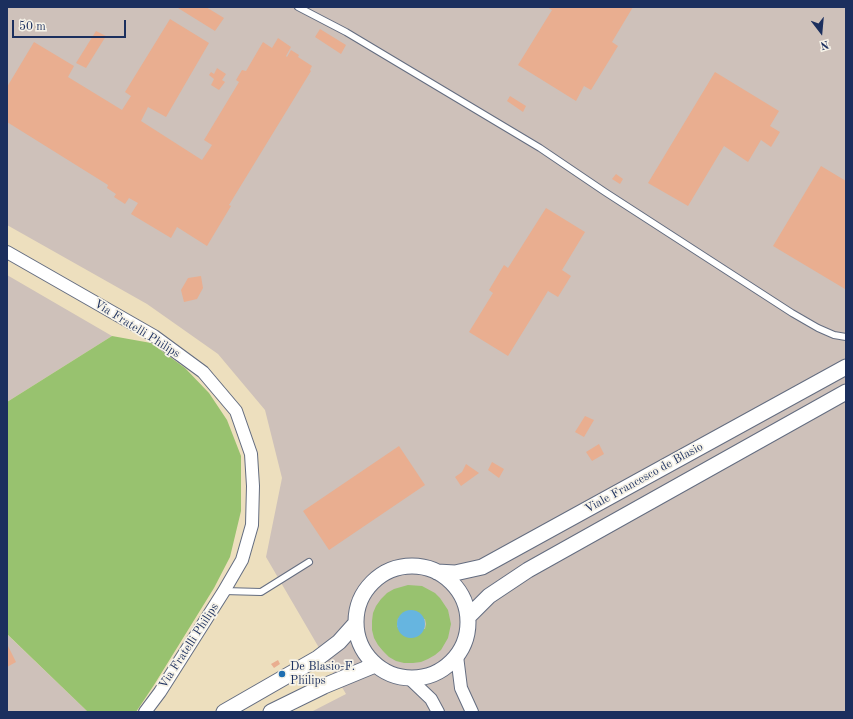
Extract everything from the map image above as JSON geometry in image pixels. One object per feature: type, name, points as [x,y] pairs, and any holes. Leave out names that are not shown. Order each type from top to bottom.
[{"type":"street","name":"Via Fratelli Philips","points":[[7,252],[154,336],[203,372],[236,411],[251,454],[253,486],[252,525],[242,560],[160,692],[145,712]]},
{"type":"street","name":"Viale Francesco de Blasio","points":[[437,572],[455,573],[482,567],[846,367]]},
{"type":"street","name":"Viale Francesco de Blasio","points":[[468,617],[489,596],[528,570],[846,392]]},
{"type":"street","points":[[405,567],[421,567],[437,572],[452,583],[463,599],[468,617],[464,644],[457,656],[444,668],[428,676],[410,678],[392,675],[375,665],[365,653],[358,639],[356,623],[358,607],[365,592],[375,580],[389,571],[405,567]]},
{"type":"street","points":[[224,712],[318,658],[339,642],[356,623]]},
{"type":"street","points":[[457,656],[461,688],[472,712]]},
{"type":"street","points":[[271,712],[324,686],[375,665]]},
{"type":"street","points":[[410,678],[430,698],[438,712]]},
{"type":"lane","points":[[298,7],[346,32],[540,148],[605,192],[792,313],[818,328],[834,335],[846,337]]},
{"type":"lane","points":[[224,591],[261,592],[309,562]]},
{"type":"shaded area","points":[[7,7],[846,7],[846,712],[311,712],[346,694],[266,557],[282,478],[265,410],[218,354],[147,304],[7,225]]},
{"type":"shaded area","points":[[7,275],[112,336],[7,402]]},
{"type":"shaded area","points":[[7,634],[14,641],[88,712],[7,712]]},
{"type":"green space","points":[[112,336],[151,343],[185,368],[209,393],[227,420],[241,456],[241,511],[230,557],[214,588],[136,712],[88,712],[7,634],[7,402]]},
{"type":"green space","points":[[408,585],[422,586],[435,593],[448,610],[451,624],[448,638],[441,650],[435,655],[421,662],[404,663],[396,661],[383,651],[374,638],[372,630],[373,613],[381,599],[394,589]],"holes":[[[398,618],[425,619],[425,629],[397,627]]]},
{"type":"water","points":[[411,610],[421,614],[425,624],[421,634],[411,638],[401,634],[397,624],[401,614]]},
{"type":"building","points":[[206,7],[224,18],[215,31],[178,8]]},
{"type":"building","points":[[547,7],[633,7],[612,42],[618,46],[591,90],[584,86],[576,101],[518,65],[552,10]]},
{"type":"building","points":[[170,19],[209,43],[166,117],[148,107],[141,121],[202,160],[212,145],[204,140],[239,82],[236,80],[242,70],[246,71],[263,42],[272,48],[278,38],[291,47],[286,56],[287,57],[291,50],[299,55],[298,57],[312,66],[311,71],[229,205],[231,206],[207,246],[177,227],[171,238],[131,214],[138,203],[129,198],[125,204],[114,197],[116,194],[107,188],[108,185],[7,122],[7,87],[34,42],[74,66],[68,77],[122,110],[131,96],[125,92]]},
{"type":"building","points":[[320,29],[346,45],[341,54],[315,37]]},
{"type":"building","points":[[96,31],[106,36],[86,68],[76,63]]},
{"type":"building","points":[[217,68],[226,74],[222,80],[225,82],[219,90],[211,85],[214,79],[209,75],[211,72],[214,74]]},
{"type":"building","points":[[715,72],[779,111],[770,126],[780,132],[771,147],[761,140],[748,162],[724,146],[688,206],[648,183]]},
{"type":"building","points":[[510,96],[526,106],[523,112],[507,101]]},
{"type":"building","points":[[821,166],[846,181],[845,289],[773,246]]},
{"type":"building","points":[[616,174],[623,179],[620,184],[612,179]]},
{"type":"building","points":[[546,208],[585,232],[562,270],[571,276],[558,297],[548,291],[508,356],[469,332],[493,293],[489,290],[504,265],[508,268]]},
{"type":"building","points":[[201,276],[203,288],[197,299],[184,302],[181,290],[188,278]]},
{"type":"building","points":[[585,416],[594,420],[584,437],[575,432]]},
{"type":"building","points":[[599,444],[604,454],[592,461],[586,452]]},
{"type":"building","points":[[399,446],[425,485],[329,550],[303,511]]},
{"type":"building","points":[[492,462],[504,469],[499,478],[488,470]]},
{"type":"building","points":[[466,464],[479,473],[461,486],[455,477],[462,472]]},
{"type":"building","points":[[7,644],[16,662],[7,667]]},
{"type":"building","points":[[278,660],[280,664],[274,668],[271,664]]},
{"type":"place","name":"De Blasio-F. Philips","points":[[282,674]]}]
